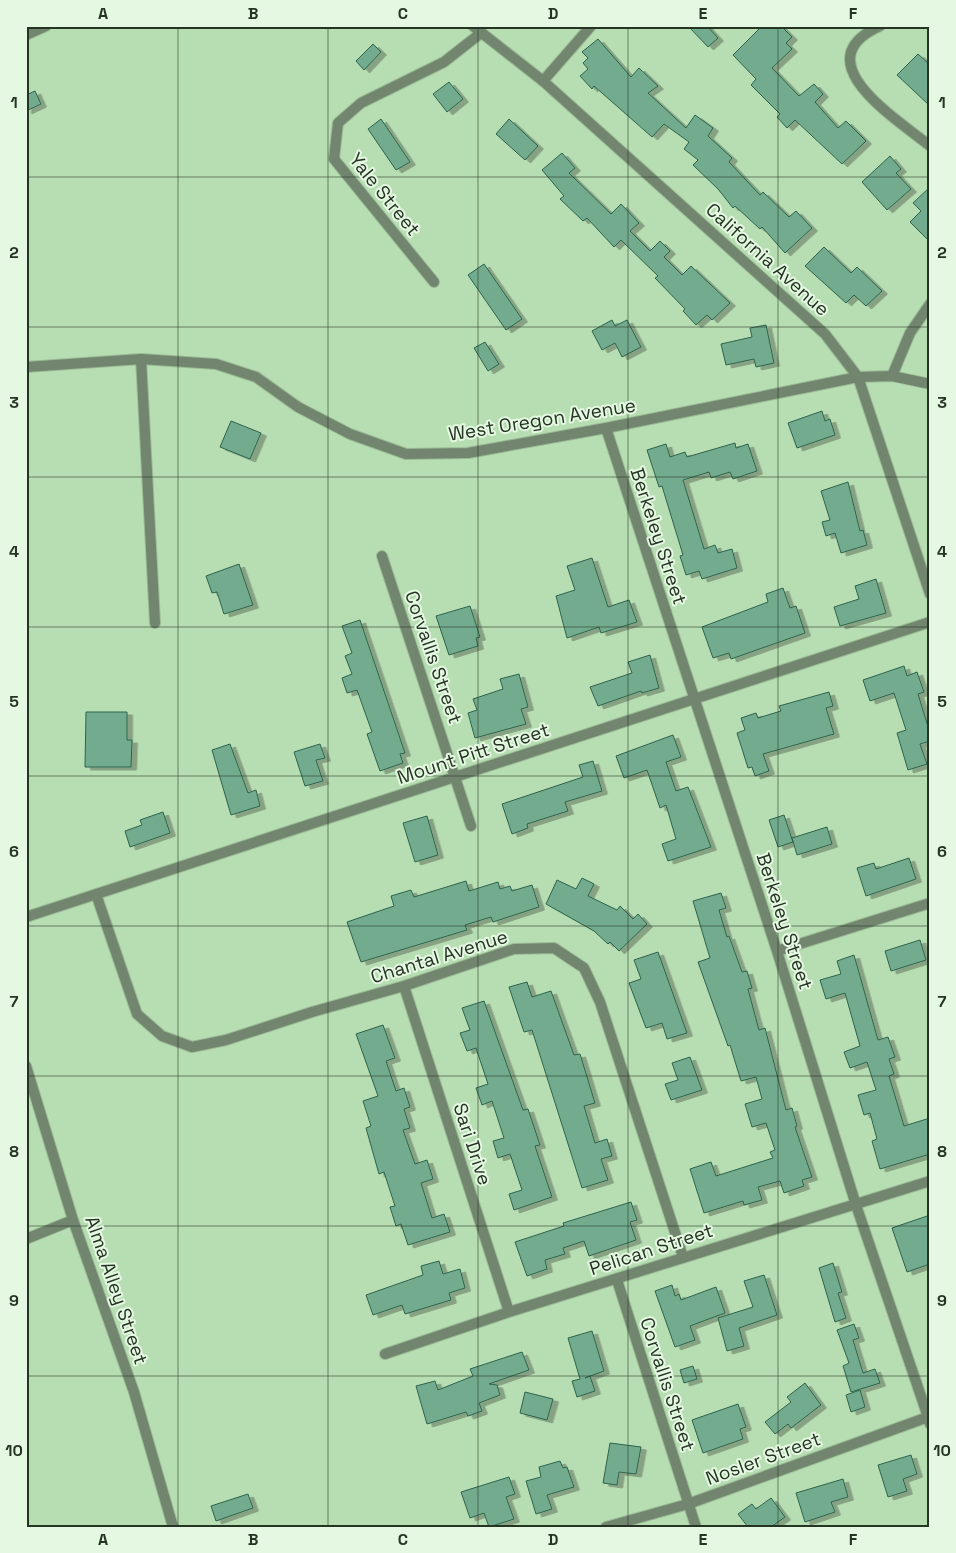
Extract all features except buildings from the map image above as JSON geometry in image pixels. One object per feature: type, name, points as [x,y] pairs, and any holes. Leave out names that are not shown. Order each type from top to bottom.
[{"type":"street","points":[[26,35],[46,26]]},
{"type":"street","points":[[543,81],[591,26]]},
{"type":"street","points":[[880,26],[863,34],[852,49],[850,67],[858,85],[869,96],[930,146]]},
{"type":"street","name":"California Avenue","points":[[477,30],[543,81],[825,334],[858,377],[930,594]]},
{"type":"street","name":"Yale Street","points":[[434,282],[334,159],[338,123],[361,103],[444,62],[477,30]]},
{"type":"street","points":[[892,376],[910,333],[930,304]]},
{"type":"street","points":[[141,359],[155,623]]},
{"type":"street","name":"West Oregon Avenue","points":[[26,366],[141,359],[216,364],[256,377],[298,407],[350,434],[406,454],[468,453],[606,428],[858,377],[892,376],[930,384]]},
{"type":"street","name":"Berkeley Street","points":[[606,428],[777,951],[856,1205],[929,1419]]},
{"type":"street","name":"Corvallis Street","points":[[382,556],[471,826]]},
{"type":"street","name":"Mount Pitt Street","points":[[26,917],[930,622]]},
{"type":"street","name":"Chantal Avenue","points":[[96,894],[137,1014],[162,1036],[192,1047],[226,1040],[312,1012],[404,986],[514,949],[554,948],[584,968],[600,1002],[683,1257]]},
{"type":"street","points":[[777,951],[930,903]]},
{"type":"street","name":"Sari Drive","points":[[404,986],[509,1312]]},
{"type":"street","name":"Alma Alley Street","points":[[26,1066],[73,1220],[134,1392],[174,1527]]},
{"type":"street","name":"Pelican Street","points":[[385,1354],[509,1312],[617,1280],[683,1257],[930,1181]]},
{"type":"street","points":[[26,1240],[73,1220]]},
{"type":"street","name":"Corvallis Street","points":[[617,1280],[696,1527]]},
{"type":"street","name":"Nosler Street","points":[[606,1527],[688,1504],[929,1419]]}]
